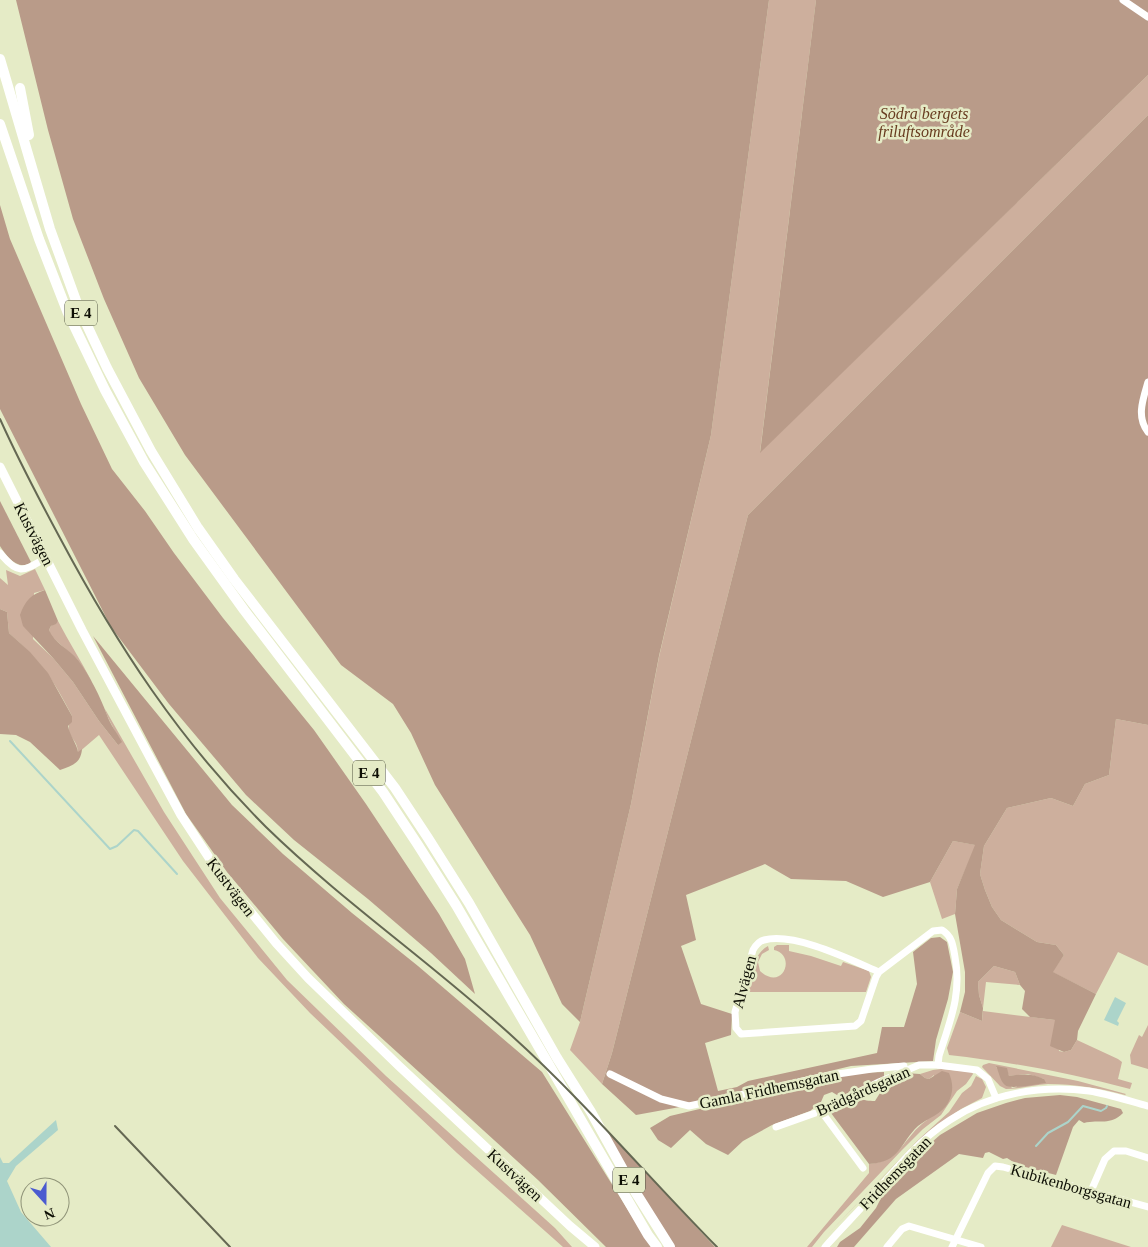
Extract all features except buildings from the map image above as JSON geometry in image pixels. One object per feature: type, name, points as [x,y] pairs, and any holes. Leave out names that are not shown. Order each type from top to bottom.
[{"type":"highway","name":"E 4","points":[[0,59],[50,229],[78,306],[107,368],[151,451],[198,528],[240,587],[394,788],[428,838],[469,904],[557,1058],[591,1112],[636,1193],[670,1247]]},
{"type":"highway","name":"E 4","points":[[20,88],[31,146],[71,270],[107,368]]},
{"type":"highway","name":"E 4","points":[[0,124],[38,239],[67,311],[105,390],[144,462],[194,539],[244,610],[372,776],[418,844],[456,905],[578,1116],[657,1247]]},
{"type":"main road","name":"Kustvägen","points":[[0,467],[82,630],[181,815],[230,887],[276,943],[333,1002],[570,1226],[595,1247]]},
{"type":"main road","name":"Kustvägen","points":[[570,1226],[588,1247]]},
{"type":"street","points":[[1123,0],[1148,17]]},
{"type":"street","points":[[1148,382],[1141,410],[1143,425],[1148,432]]},
{"type":"street","points":[[0,553],[12,567],[19,570],[24,570],[46,558]]},
{"type":"street","points":[[879,972],[933,931],[942,930],[951,937],[958,971],[958,994],[938,1065]]},
{"type":"street","name":"Alvägen","points":[[764,940],[802,942],[879,972],[861,1021],[855,1026],[741,1034],[736,1028],[735,1012],[753,950],[758,943],[764,940]]},
{"type":"street","name":"Brädgårdsgatan","points":[[776,1127],[821,1110],[899,1073],[919,1066],[938,1065],[966,1068],[980,1072],[988,1079],[996,1098]]},
{"type":"street","name":"Gamla Fridhemsgatan","points":[[610,1074],[661,1099],[689,1106],[830,1075],[858,1070],[904,1066]]},
{"type":"street","name":"Fridhemsgatan","points":[[825,1247],[906,1157],[927,1137],[950,1120],[996,1098],[1035,1091],[1090,1091],[1148,1106]]},
{"type":"street","points":[[821,1110],[863,1168]]},
{"type":"street","points":[[1090,1191],[1104,1159],[1114,1151],[1148,1158]]},
{"type":"street","name":"Kubikenborgsgatan","points":[[952,1247],[988,1173],[995,1166],[1148,1207]]},
{"type":"street","points":[[888,1247],[902,1229],[909,1226],[981,1247]]},
{"type":"shaded area","points":[[769,0],[816,0],[760,452],[1148,75],[1148,115],[748,515],[612,1053],[602,1084],[570,1050],[580,1022],[631,804],[659,657],[711,435]]},
{"type":"shaded area","points":[[35,569],[45,590],[34,593],[33,639],[53,658],[73,682],[99,721],[118,745],[116,734],[105,709],[164,812],[220,898],[287,980],[386,1076],[555,1228],[572,1247],[563,1247],[457,1153],[310,1013],[258,958],[183,861],[99,735],[78,753],[76,743],[69,729],[72,716],[65,703],[45,671],[9,633],[7,612],[0,609],[0,578],[8,585],[6,570],[20,576]]},
{"type":"shaded area","points":[[58,621],[92,682],[77,659],[51,636],[49,630]]},
{"type":"shaded area","points":[[1116,719],[1148,725],[1148,966],[1118,952],[1096,994],[1052,972],[1064,955],[1056,945],[1037,942],[1001,920],[992,907],[980,874],[984,846],[1007,808],[1051,798],[1073,806],[1085,784],[1109,775]]},
{"type":"shaded area","points":[[953,841],[976,845],[957,889],[955,914],[942,919],[930,882]]},
{"type":"shaded area","points":[[777,945],[789,945],[789,951],[841,966],[843,962],[869,971],[871,977],[866,992],[746,992],[755,960],[768,946],[769,950],[762,954],[758,962],[760,971],[768,976],[775,977],[781,975],[786,964],[785,958],[781,953],[774,950],[774,947]]},
{"type":"shaded area","points":[[994,966],[1015,972],[1020,985],[986,982],[983,1008],[978,982]]},
{"type":"shaded area","points":[[983,1011],[1055,1020],[1059,1051],[1071,1050],[1077,1040],[1118,1059],[1122,1062],[1118,1079],[1132,1083],[1130,1089],[1040,1069],[949,1055],[947,1048],[960,1012],[982,1021]]},
{"type":"shaded area","points":[[1148,1025],[1148,1069],[1131,1064],[1130,1055],[1139,1035],[1142,1037]]},
{"type":"shaded area","points":[[989,1063],[1078,1081],[1126,1094],[1058,1084],[1006,1089],[1000,1086],[982,1067]],"holes":[[[996,1067],[1007,1071],[1009,1076],[1028,1074],[1044,1079],[1012,1088]]]},
{"type":"shaded area","points":[[941,1069],[972,1072],[973,1074],[966,1084],[957,1091],[941,1115],[923,1129],[902,1150],[812,1247],[807,1247],[869,1173],[869,1164],[880,1162],[896,1153],[927,1120],[934,1075],[929,1079],[920,1074]]},
{"type":"shaded area","points":[[976,1076],[982,1079],[986,1087],[982,1098],[961,1109],[932,1129],[907,1152],[825,1237],[918,1140],[949,1112],[962,1093],[971,1086]]},
{"type":"shaded area","points":[[1062,1225],[1131,1247],[1051,1247]]},
{"type":"green space","points":[[16,0],[769,0],[711,435],[659,656],[631,804],[580,1022],[562,1004],[530,935],[435,785],[411,733],[393,704],[341,665],[185,455],[139,378],[104,299],[73,219],[48,130]]},
{"type":"green space","name":"Södra bergets friluftsområde","points":[[816,0],[1148,0],[1148,75],[760,453]]},
{"type":"green space","points":[[1148,115],[1148,725],[1116,719],[1109,775],[1085,784],[1073,806],[1051,798],[1007,808],[984,846],[980,874],[992,907],[1001,920],[1037,942],[1056,945],[1064,955],[1053,972],[1096,994],[1078,1031],[1077,1040],[1071,1050],[1064,1052],[1050,1046],[1055,1020],[1030,1017],[1022,1009],[1025,991],[1020,985],[1015,972],[994,966],[978,982],[983,1008],[982,1021],[960,1012],[965,992],[965,972],[955,914],[957,889],[975,845],[953,841],[930,882],[883,897],[846,881],[791,879],[765,864],[686,895],[696,940],[681,946],[701,1004],[732,1014],[731,1035],[705,1043],[718,1091],[737,1087],[748,1081],[877,1053],[882,1027],[904,1027],[917,984],[913,952],[931,938],[940,937],[947,942],[953,972],[948,999],[936,1040],[933,1061],[851,1066],[680,1107],[636,1115],[602,1084],[612,1053],[748,515]]},
{"type":"green space","points":[[0,205],[10,239],[81,404],[112,469],[223,618],[314,730],[366,804],[439,914],[465,959],[475,994],[368,899],[294,840],[246,795],[169,704],[111,627],[0,409]]},
{"type":"green space","points":[[0,501],[31,562],[26,565],[13,562],[0,546]]},
{"type":"green space","points":[[45,590],[58,621],[49,630],[51,635],[78,660],[87,673],[110,722],[122,742],[118,745],[99,721],[73,682],[23,626],[20,615],[24,606],[32,596]]},
{"type":"green space","points":[[0,609],[7,612],[9,633],[30,652],[48,673],[72,716],[72,722],[68,726],[69,730],[78,752],[82,749],[78,761],[68,767],[60,770],[30,742],[16,735],[0,734]]},
{"type":"green space","points":[[93,636],[232,805],[283,854],[542,1072],[651,1247],[606,1247],[538,1180],[344,1004],[283,939],[227,872],[186,814]]},
{"type":"green space","points":[[996,1066],[1007,1068],[1009,1076],[1031,1075],[1044,1079],[1046,1083],[1018,1087],[1005,1085]]},
{"type":"green space","points":[[942,1071],[949,1073],[951,1080],[952,1091],[948,1103],[939,1113],[918,1126],[894,1156],[880,1163],[869,1164],[831,1113],[836,1107],[847,1100],[855,1098],[875,1101],[880,1093],[879,1084],[904,1073],[920,1074],[929,1079]]},
{"type":"green space","points":[[884,1072],[884,1077],[845,1096],[832,1092],[824,1095],[821,1102],[810,1111],[772,1125],[743,1141],[728,1155],[706,1144],[690,1130],[671,1148],[658,1140],[650,1128],[670,1116],[852,1073]]},
{"type":"green space","points":[[1060,1095],[1077,1097],[1121,1109],[1123,1113],[1109,1121],[1084,1123],[1079,1120],[1073,1127],[1056,1175],[1018,1165],[1007,1158],[1003,1159],[989,1152],[985,1153],[983,1158],[959,1154],[896,1199],[854,1247],[837,1247],[840,1242],[860,1228],[876,1208],[885,1190],[916,1156],[940,1135],[977,1113],[1006,1103],[1025,1098]]},
{"type":"green space","points":[[600,1123],[715,1247],[675,1247],[639,1191]]},
{"type":"water","points":[[1115,997],[1126,1003],[1117,1021],[1119,1023],[1118,1026],[1104,1020]]},
{"type":"water","points":[[56,1120],[58,1130],[16,1166],[7,1181],[20,1210],[20,1227],[34,1227],[51,1247],[0,1247],[0,1157],[3,1163],[9,1163]]},
{"type":"waterway","points":[[10,741],[110,849],[117,846],[134,830],[138,831],[177,874]]},
{"type":"waterway","points":[[1036,1146],[1048,1133],[1068,1122],[1083,1106],[1101,1111],[1107,1106]]},
{"type":"railway","points":[[0,419],[44,509],[104,616],[152,690],[205,760],[266,827],[295,855],[482,1009],[539,1061],[591,1113],[717,1247]]},
{"type":"railway","points":[[115,1126],[230,1247]]}]
